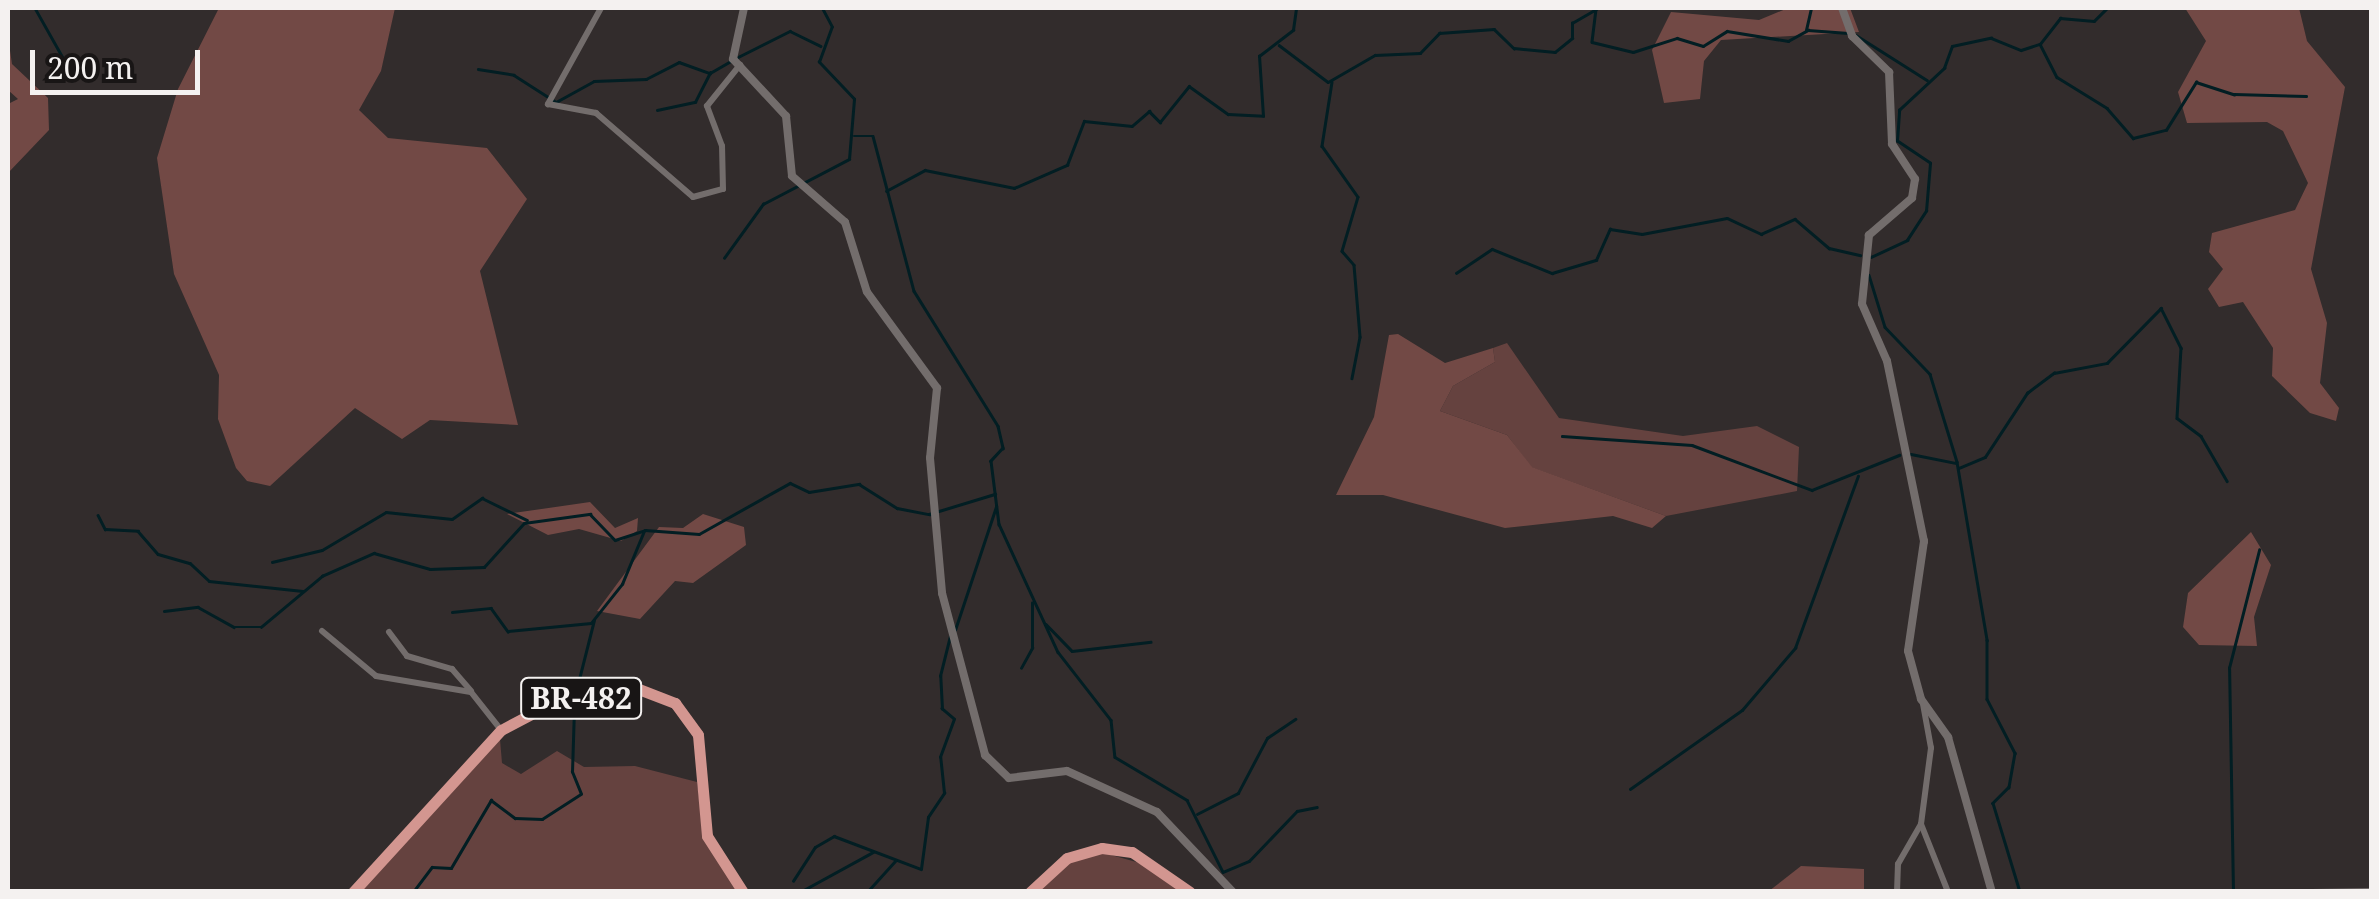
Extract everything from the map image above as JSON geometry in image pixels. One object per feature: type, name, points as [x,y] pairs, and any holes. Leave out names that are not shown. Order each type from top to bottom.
[{"type":"highway","name":"BR-482","points":[[353,892],[501,730],[615,690],[648,690],[674,703],[700,744],[707,836],[743,892]]},
{"type":"highway","points":[[1030,892],[1067,858],[1102,848],[1132,852],[1190,892]]},
{"type":"street","points":[[601,8],[548,104],[596,113],[693,197],[723,189],[721,139],[707,106],[740,65]]},
{"type":"street","points":[[744,8],[732,41],[740,65],[786,116],[792,176],[845,222],[867,292],[938,388],[930,458],[942,594],[985,754],[1009,778],[1067,771],[1157,812],[1233,892]]},
{"type":"street","points":[[1842,8],[1852,36],[1889,72],[1892,144],[1916,178],[1912,198],[1868,235],[1862,289],[1867,328],[1887,361],[1924,541],[1908,651],[1931,748],[1921,824],[1898,864],[1896,892]]},
{"type":"street","points":[[322,631],[376,676],[471,692]]},
{"type":"street","points":[[389,632],[406,656],[452,668],[501,730]]},
{"type":"street","points":[[1921,698],[1948,737],[1992,892]]},
{"type":"street","points":[[1921,824],[1948,892]]},
{"type":"street","points":[[2312,892],[2372,891]]},
{"type":"shaded area","points":[[219,8],[395,8],[381,71],[359,110],[388,138],[487,148],[527,199],[480,271],[518,425],[430,420],[402,439],[355,408],[270,486],[247,481],[236,468],[218,419],[219,375],[174,274],[157,158],[178,89]]},
{"type":"shaded area","points":[[1788,8],[1850,8],[1859,32],[1721,40],[1704,61],[1700,99],[1664,103],[1652,50],[1671,12],[1759,20]]},
{"type":"shaded area","points":[[2185,8],[2299,8],[2307,41],[2345,87],[2311,269],[2327,323],[2320,383],[2339,408],[2336,421],[2310,413],[2272,376],[2273,348],[2243,302],[2219,307],[2208,289],[2223,269],[2209,252],[2212,233],[2295,210],[2308,183],[2283,131],[2267,122],[2187,123],[2178,92],[2206,41]]},
{"type":"shaded area","points":[[8,37],[12,64],[48,98],[49,130],[8,173],[8,104],[18,99],[8,90]]},
{"type":"shaded area","points":[[1398,334],[1445,363],[1493,348],[1495,362],[1453,386],[1440,411],[1507,435],[1532,467],[1666,516],[1652,528],[1613,516],[1505,528],[1383,495],[1336,495],[1374,417],[1389,335]]},
{"type":"shaded area","points":[[1507,343],[1559,418],[1683,436],[1757,426],[1799,447],[1797,491],[1666,516],[1531,467],[1507,435],[1440,411],[1453,386],[1495,362],[1493,348]]},
{"type":"shaded area","points":[[590,502],[615,528],[638,518],[637,531],[621,541],[579,529],[548,535],[507,514]]},
{"type":"shaded area","points":[[703,514],[744,527],[746,545],[693,583],[675,581],[640,619],[597,611],[659,527],[683,528]]},
{"type":"shaded area","points":[[2251,532],[2271,565],[2254,617],[2257,646],[2199,645],[2183,627],[2188,593]]},
{"type":"shaded area","points":[[500,739],[502,763],[521,774],[557,751],[584,767],[635,766],[697,782],[704,838],[738,891],[355,892]]},
{"type":"shaded area","points":[[1104,853],[1147,865],[1187,892],[1030,892],[1070,859]]},
{"type":"shaded area","points":[[1801,866],[1864,869],[1864,891],[1769,891]]},
{"type":"waterway","points":[[35,8],[66,63]]},
{"type":"waterway","points":[[724,258],[763,204],[849,159],[854,99],[819,62],[832,27],[822,8]]},
{"type":"waterway","points":[[886,191],[925,170],[1014,188],[1067,165],[1084,121],[1132,126],[1149,111],[1160,122],[1189,86],[1228,114],[1263,116],[1259,56],[1293,30],[1296,8]]},
{"type":"waterway","points":[[1806,30],[1811,8]]},
{"type":"waterway","points":[[1871,257],[1907,240],[1926,211],[1930,163],[1897,141],[1899,110],[1944,68],[1952,46],[1991,38],[2021,50],[2040,44],[2060,18],[2094,21],[2107,8]]},
{"type":"waterway","points":[[1279,45],[1328,82],[1375,55],[1420,53],[1439,33],[1494,29],[1514,48],[1555,52],[1572,38],[1572,23],[1596,9],[1592,42],[1633,52],[1677,38],[1703,46],[1727,31],[1788,41],[1808,30],[1848,33]]},
{"type":"waterway","points":[[738,57],[790,31],[821,46]]},
{"type":"waterway","points":[[1856,35],[1927,80]]},
{"type":"waterway","points":[[2040,44],[2057,77],[2107,108],[2133,138],[2166,130],[2196,82],[2234,94],[2306,96]]},
{"type":"waterway","points":[[657,110],[695,102],[710,73],[731,61]]},
{"type":"waterway","points":[[478,69],[514,75],[556,102],[594,81],[646,79],[679,62],[710,73]]},
{"type":"waterway","points":[[1332,82],[1322,146],[1358,197],[1342,251],[1354,265],[1360,337],[1352,378]]},
{"type":"waterway","points":[[854,136],[873,136],[914,291],[998,426],[1003,448],[991,461],[999,524],[1058,652],[1111,720],[1115,757],[1187,800],[1223,872],[1249,861],[1297,811],[1317,807]]},
{"type":"waterway","points":[[1456,273],[1492,249],[1552,273],[1596,260],[1610,229],[1642,234],[1727,218],[1761,234],[1795,219],[1829,248],[1860,255]]},
{"type":"waterway","points":[[1869,275],[1885,327],[1930,374],[1957,462],[1987,640],[1987,699],[2015,753],[2009,787],[1993,803],[2020,892]]},
{"type":"waterway","points":[[1959,468],[1985,457],[2027,393],[2054,373],[2107,363],[2161,308],[2181,348],[2177,418],[2201,436],[2227,481]]},
{"type":"waterway","points":[[1562,436],[1692,445],[1812,490],[1899,455]]},
{"type":"waterway","points":[[1911,454],[1956,463]]},
{"type":"waterway","points":[[1630,789],[1742,710],[1795,648],[1858,476]]},
{"type":"waterway","points":[[164,611],[198,607],[234,627],[261,627],[322,576],[374,553],[430,569],[484,567],[524,523],[590,514],[615,540],[645,530],[699,534],[790,483],[809,492],[859,484],[897,508],[929,514],[995,494]]},
{"type":"waterway","points":[[272,562],[322,550],[386,512],[452,519],[482,498],[527,520]]},
{"type":"waterway","points":[[955,630],[996,507]]},
{"type":"waterway","points":[[98,515],[105,529],[138,531],[158,554],[190,563],[209,581],[302,591]]},
{"type":"waterway","points":[[452,612],[491,608],[508,631],[591,623],[622,584],[644,531]]},
{"type":"waterway","points":[[2233,892],[2229,668],[2259,550]]},
{"type":"waterway","points":[[1021,668],[1032,648],[1032,603]]},
{"type":"waterway","points":[[574,699],[594,620]]},
{"type":"waterway","points":[[1046,624],[1072,651],[1150,642]]},
{"type":"waterway","points":[[793,881],[815,847],[834,836],[921,869],[928,817],[944,793],[940,757],[954,719],[942,709],[940,676],[950,636]]},
{"type":"waterway","points":[[413,892],[432,867],[451,868],[491,800],[515,818],[542,819],[581,794],[572,772],[574,707]]},
{"type":"waterway","points":[[1197,814],[1238,793],[1267,738],[1295,719]]},
{"type":"waterway","points":[[800,892],[873,852]]},
{"type":"waterway","points":[[867,892],[895,861]]}]
